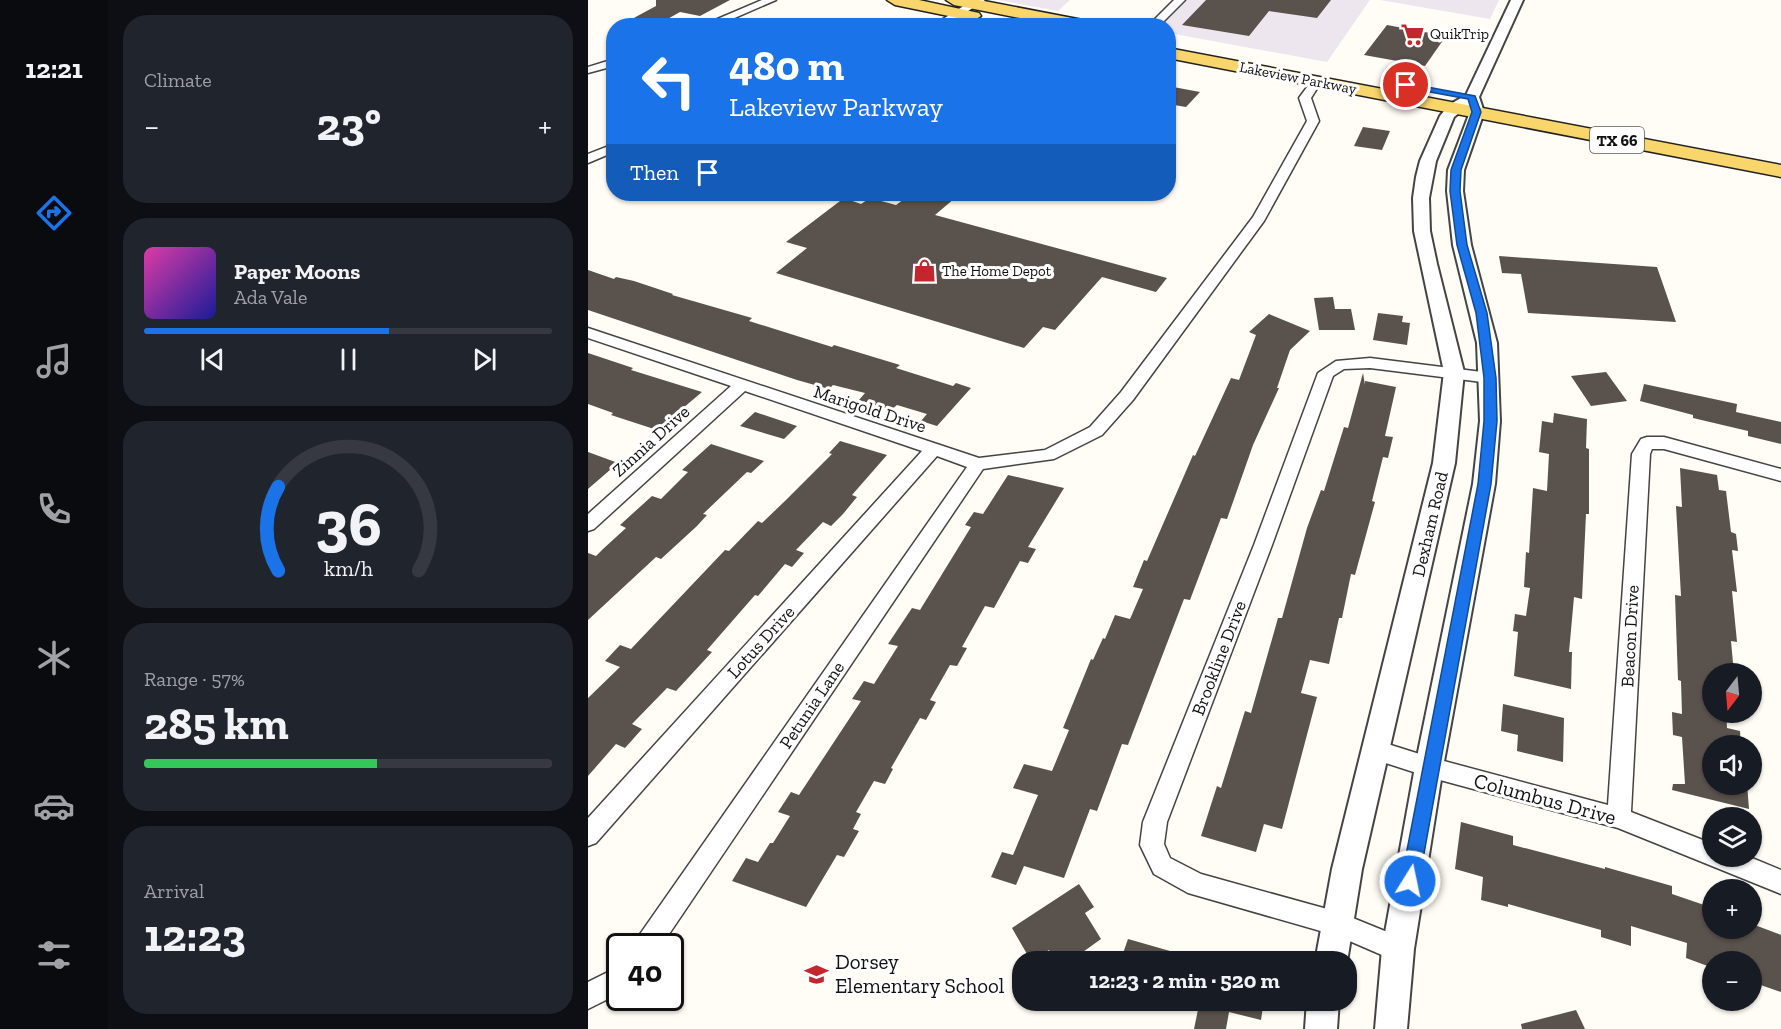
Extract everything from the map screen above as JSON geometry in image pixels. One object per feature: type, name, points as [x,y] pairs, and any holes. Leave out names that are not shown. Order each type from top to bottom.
[{"type":"main road","points":[[895,0],[980,18]]},
{"type":"main road","points":[[953,13],[977,2],[1051,18]]},
{"type":"main road","points":[[924,6],[932,18]]},
{"type":"main road","name":"Lakeview Parkway","points":[[1176,43],[1781,171]]},
{"type":"main road","name":"Lakeview Parkway","points":[[1176,55],[1454,108],[1474,105],[1781,157]]},
{"type":"street","points":[[726,18],[771,0]]},
{"type":"street","points":[[1161,18],[1180,0]]},
{"type":"street","points":[[1391,1029],[1398,949],[1429,767],[1484,484],[1491,421],[1490,378],[1481,313],[1462,245],[1455,191],[1456,170],[1474,105],[1517,0]]},
{"type":"street","points":[[588,70],[606,64]]},
{"type":"street","name":"Marigold Drive","points":[[588,333],[978,464],[1048,455],[1096,431],[1127,396],[1259,218],[1313,121],[1314,117],[1305,98],[1317,81]]},
{"type":"street","name":"Dexham Road","points":[[1333,951],[1347,869],[1444,463],[1454,372],[1428,264],[1422,231],[1421,198],[1428,161],[1447,116],[1454,108]]},
{"type":"street","points":[[588,159],[606,151]]},
{"type":"street","name":"Brookline Drive","points":[[1398,949],[1338,924],[1197,885],[1162,866],[1152,845],[1155,822],[1263,545],[1326,373],[1341,364],[1364,363],[1490,378]]},
{"type":"street","name":"Zinnia Drive","points":[[588,524],[741,386]]},
{"type":"street","name":"Beacon Drive","points":[[1619,818],[1641,453],[1647,443],[1664,443],[1781,475]]},
{"type":"street","name":"Lotus Drive","points":[[588,835],[933,450]]},
{"type":"street","name":"Petunia Lane","points":[[656,933],[978,464]]},
{"type":"street","name":"Columbus Drive","points":[[1375,750],[1429,767],[1619,818],[1702,851]]},
{"type":"street","name":"Columbus Drive","points":[[1743,867],[1781,882]]},
{"type":"street","points":[[588,996],[606,986]]},
{"type":"street","points":[[1321,1029],[1322,1011]]},
{"type":"shaded area","points":[[998,0],[1070,0],[1058,11]]},
{"type":"shaded area","points":[[1172,0],[1370,0],[1327,62],[1176,34],[1176,18],[1153,18]]},
{"type":"shaded area","points":[[1380,0],[1499,0],[1490,19]]},
{"type":"building","points":[[656,0],[730,0],[700,16],[680,12],[669,18],[634,18],[656,6]]},
{"type":"building","points":[[1206,0],[1331,0],[1317,18],[1269,11],[1249,36],[1182,25]]},
{"type":"building","points":[[1387,25],[1446,36],[1425,66],[1364,55]]},
{"type":"building","points":[[1176,88],[1200,92],[1186,107],[1176,105]]},
{"type":"building","points":[[1363,127],[1390,131],[1382,150],[1354,146]]},
{"type":"building","name":"The Home Depot","points":[[840,201],[861,204],[866,201],[881,201],[896,205],[901,201],[951,201],[935,215],[1167,278],[1156,292],[1102,277],[1055,330],[1043,327],[1024,348],[776,273],[807,248],[786,242]]},
{"type":"building","points":[[1499,256],[1657,267],[1676,322],[1528,313],[1521,274],[1502,273]]},
{"type":"building","points":[[588,270],[614,279],[616,277],[634,281],[672,295],[752,318],[749,321],[900,365],[896,368],[953,386],[956,383],[971,388],[937,426],[921,421],[927,414],[897,405],[891,410],[859,400],[865,393],[833,385],[829,389],[797,380],[588,310]]},
{"type":"building","points":[[1333,297],[1335,309],[1351,309],[1355,330],[1319,330],[1314,298]]},
{"type":"building","points":[[1378,313],[1403,316],[1402,322],[1410,323],[1407,345],[1373,340]]},
{"type":"building","points":[[1269,314],[1310,331],[1290,350],[1277,388],[1279,388],[1253,445],[1227,519],[1221,518],[1190,600],[1184,599],[1128,745],[1122,744],[1097,811],[1090,809],[1064,878],[1024,866],[1016,885],[991,877],[1002,852],[1013,855],[1038,795],[1013,788],[1024,764],[1052,771],[1069,730],[1063,728],[1091,659],[1093,660],[1103,638],[1105,639],[1115,615],[1130,619],[1143,589],[1133,587],[1144,560],[1147,561],[1193,455],[1195,456],[1231,378],[1239,380],[1256,335],[1249,332]]},
{"type":"building","points":[[588,353],[633,368],[631,370],[702,392],[657,430],[611,415],[613,413],[588,404]]},
{"type":"building","points":[[1606,372],[1627,401],[1591,406],[1571,376]]},
{"type":"building","points":[[1363,373],[1365,385],[1365,381],[1396,387],[1385,436],[1393,437],[1388,458],[1383,457],[1372,501],[1375,502],[1355,575],[1351,574],[1329,664],[1310,660],[1301,693],[1317,697],[1282,829],[1264,824],[1256,852],[1201,836],[1217,786],[1221,788],[1245,711],[1251,713],[1278,618],[1282,618],[1307,528],[1321,490],[1324,491],[1344,427],[1348,428]]},
{"type":"building","points":[[1644,384],[1737,404],[1736,412],[1781,422],[1781,444],[1748,436],[1748,431],[1693,418],[1693,415],[1640,401]]},
{"type":"building","points":[[755,412],[797,426],[784,439],[740,426]]},
{"type":"building","points":[[1554,413],[1587,419],[1586,448],[1589,449],[1589,514],[1586,514],[1582,599],[1574,597],[1569,652],[1572,652],[1571,689],[1514,676],[1518,632],[1513,631],[1515,614],[1526,616],[1530,588],[1524,587],[1526,552],[1529,553],[1533,488],[1547,491],[1549,454],[1539,452],[1542,421],[1553,423]]},
{"type":"building","points":[[840,441],[887,455],[852,495],[857,497],[843,514],[831,526],[823,522],[796,550],[804,553],[792,567],[785,564],[758,596],[755,595],[707,650],[712,652],[676,691],[667,688],[632,724],[642,729],[625,748],[616,744],[588,776],[588,698],[620,667],[605,661],[620,645],[631,649],[725,550],[729,551],[758,521],[762,523],[832,454],[829,453]]},
{"type":"building","points":[[711,444],[764,461],[751,473],[747,472],[703,514],[707,515],[697,526],[661,559],[656,557],[588,620],[588,553],[596,556],[626,528],[620,525],[652,496],[661,499],[688,472],[682,470]]},
{"type":"building","points":[[588,452],[618,463],[588,489]]},
{"type":"building","points":[[1680,468],[1717,475],[1719,490],[1726,491],[1731,532],[1736,534],[1738,551],[1732,550],[1737,592],[1732,591],[1737,642],[1731,641],[1733,663],[1702,663],[1702,723],[1727,723],[1727,728],[1740,731],[1740,735],[1702,735],[1702,795],[1748,795],[1749,807],[1672,790],[1673,784],[1685,784],[1682,737],[1673,735],[1672,712],[1682,714],[1681,681],[1678,680],[1675,595],[1681,596],[1676,506],[1682,507]]},
{"type":"building","points":[[1008,475],[1064,488],[1028,547],[1036,549],[1028,563],[1020,561],[994,608],[985,606],[962,647],[967,648],[957,666],[950,665],[930,700],[936,702],[926,720],[920,718],[891,768],[893,769],[885,784],[874,781],[856,812],[861,814],[853,829],[859,831],[844,857],[837,855],[806,907],[732,881],[746,858],[758,862],[770,843],[773,843],[790,816],[778,812],[791,792],[799,795],[861,701],[852,699],[864,681],[874,684],[898,646],[888,644],[912,608],[920,610],[971,527],[965,525],[974,512],[983,514]]},
{"type":"building","points":[[1503,704],[1564,718],[1563,762],[1517,751],[1518,735],[1501,731]]},
{"type":"building","points":[[1461,822],[1513,836],[1513,845],[1672,886],[1672,894],[1702,904],[1702,939],[1762,939],[1762,928],[1781,935],[1781,992],[1762,985],[1762,951],[1702,951],[1702,964],[1686,958],[1687,943],[1631,926],[1631,946],[1601,937],[1601,930],[1508,904],[1508,907],[1481,900],[1483,877],[1455,869]]},
{"type":"building","points":[[1079,884],[1094,907],[1085,913],[1101,939],[1084,951],[1025,951],[1012,928]]},
{"type":"building","points":[[1128,939],[1170,951],[1124,951]]},
{"type":"building","points":[[1576,1010],[1585,1029],[1522,1029],[1521,1024]]},
{"type":"building","points":[[1198,1011],[1262,1011],[1261,1020],[1229,1012],[1226,1029],[1194,1029]]},
{"type":"place","name":"QuikTrip","points":[[1412,34]]},
{"type":"place","name":"The Home Depot","points":[[924,271]]},
{"type":"place","name":"Dorsey Elementary School","points":[[817,974]]},
{"type":"route","points":[[1406,85],[1472,98],[1477,112],[1466,137],[1456,170],[1455,191],[1462,245],[1487,342],[1491,421],[1484,484],[1429,767],[1410,881]]}]
